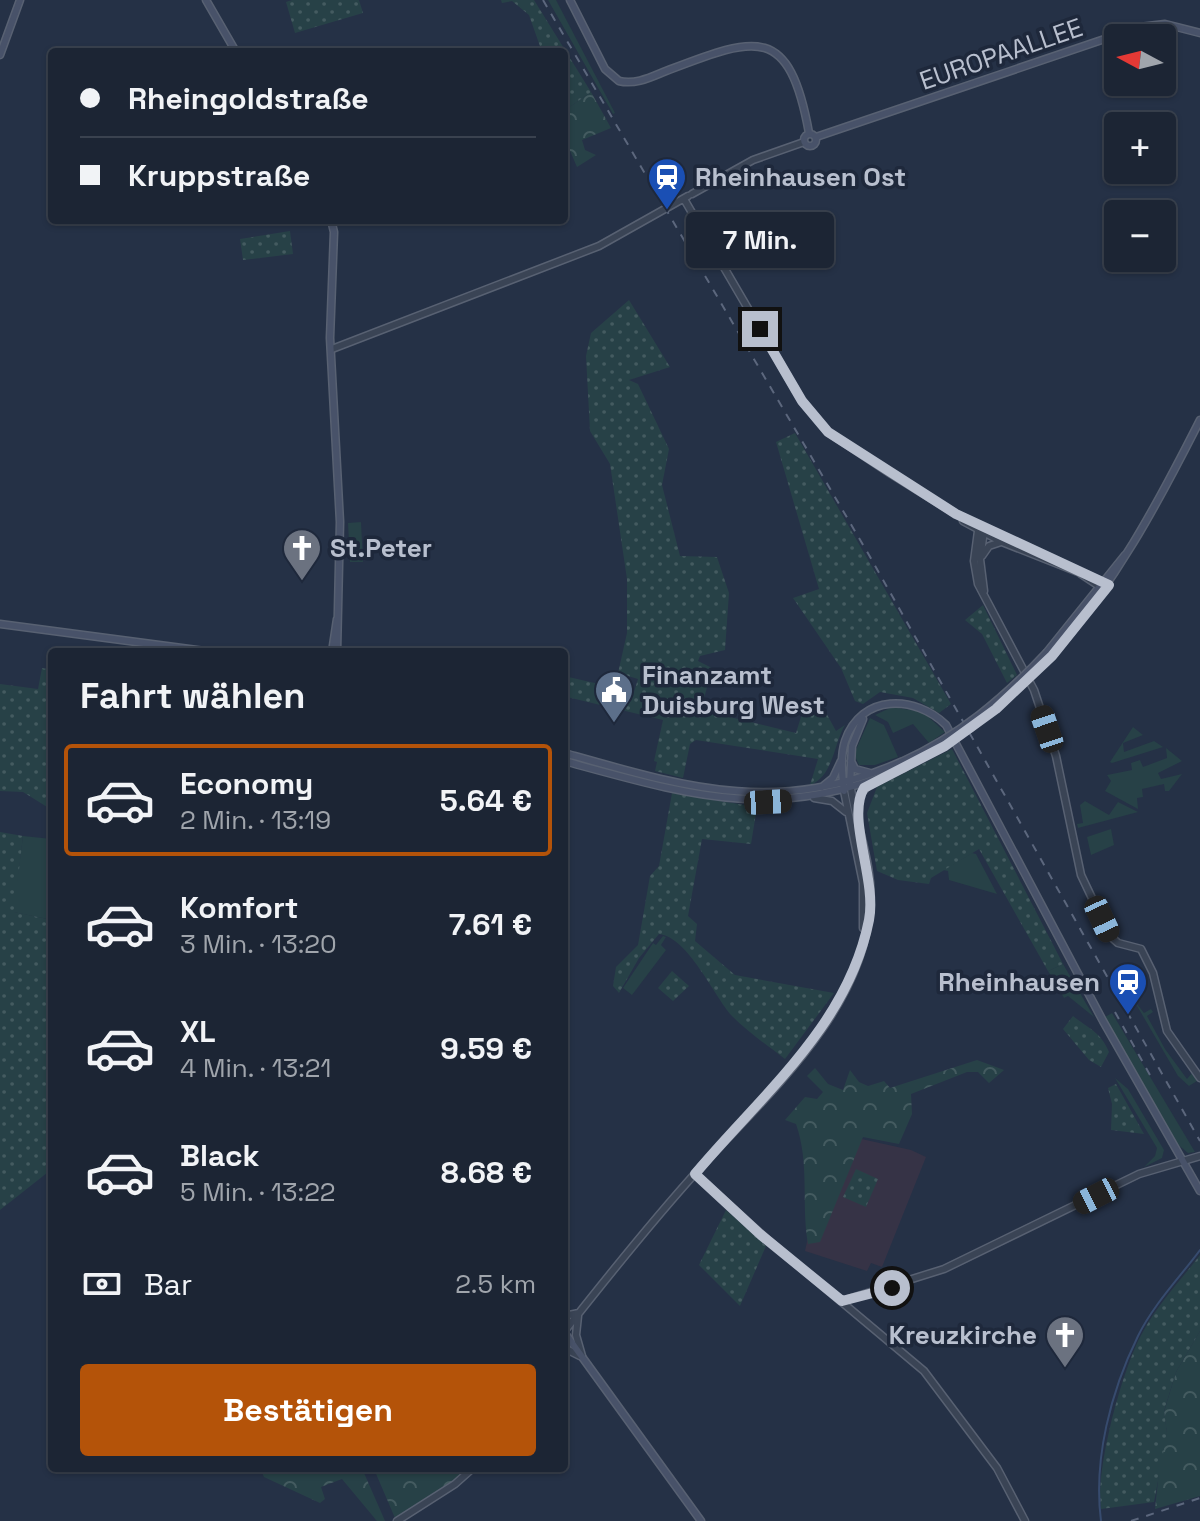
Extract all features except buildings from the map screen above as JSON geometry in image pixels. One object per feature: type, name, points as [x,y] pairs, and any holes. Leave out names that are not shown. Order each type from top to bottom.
[{"type":"main road","points":[[0,55],[20,0]]},
{"type":"main road","points":[[206,0],[234,48]]},
{"type":"main road","points":[[570,0],[605,69],[619,81],[642,80],[742,44],[770,48],[781,56],[791,73],[812,135],[804,142]]},
{"type":"main road","name":"EUROPAALLEE","points":[[804,142],[813,145],[812,135],[1140,27],[1165,24],[1200,33]]},
{"type":"main road","points":[[331,224],[332,349],[340,522],[339,612],[334,648]]},
{"type":"main road","points":[[568,754],[746,794],[783,794],[870,783],[965,726],[1050,654],[1147,524],[1200,420]]},
{"type":"main road","points":[[0,624],[182,648]]},
{"type":"main road","points":[[847,786],[846,758],[851,729],[882,705],[908,702],[929,710],[946,725],[1103,1021],[1200,1191]]},
{"type":"main road","points":[[846,758],[855,769],[874,774]]},
{"type":"main road","points":[[822,788],[846,758]]},
{"type":"main road","points":[[568,762],[729,799],[768,802],[814,798],[902,765]]},
{"type":"main road","points":[[568,1337],[701,1521]]},
{"type":"street","points":[[332,349],[599,246],[753,160],[804,142]]},
{"type":"street","points":[[688,196],[810,412],[828,432],[1002,542],[1033,552]]},
{"type":"street","points":[[982,530],[1104,585]]},
{"type":"street","points":[[982,530],[980,559],[985,598]]},
{"type":"street","points":[[982,530],[975,570],[985,598],[1038,701],[1060,772],[1081,875],[1110,936],[1118,943],[1140,947],[1153,973],[1167,1031],[1200,1078]]},
{"type":"street","points":[[980,559],[989,546],[1002,542]]},
{"type":"street","points":[[852,815],[860,795],[870,783]]},
{"type":"street","points":[[568,1327],[695,1174],[770,1092],[821,1027],[849,981],[869,917],[871,890],[847,786]]},
{"type":"street","points":[[814,798],[832,801],[852,815]]},
{"type":"street","points":[[842,1301],[944,1269],[1139,1174],[1200,1156]]},
{"type":"street","points":[[695,1174],[761,1235],[924,1371],[997,1468],[1025,1520]]},
{"type":"street","points":[[568,1315],[579,1313]]},
{"type":"street","points":[[579,1313],[576,1335],[583,1358]]},
{"type":"street","points":[[568,1350],[583,1358]]},
{"type":"street","points":[[397,1521],[468,1472]]},
{"type":"shaded area","points":[[830,1132],[911,1150],[926,1157],[882,1267],[871,1263],[867,1271],[805,1251]]},
{"type":"green space","points":[[359,0],[363,13],[295,33],[286,2]]},
{"type":"green space","points":[[501,0],[534,0],[564,48],[541,48],[529,15],[512,1],[502,3]]},
{"type":"green space","points":[[548,0],[556,0],[615,113],[613,114]]},
{"type":"green space","points":[[568,55],[591,92],[568,108]]},
{"type":"green space","points":[[591,92],[611,128],[582,140],[585,150],[596,155],[577,167],[568,146],[568,108]]},
{"type":"green space","points":[[290,231],[293,254],[243,260],[240,239]]},
{"type":"green space","points":[[629,300],[670,367],[629,380],[638,384],[669,449],[662,485],[680,556],[717,557],[729,593],[725,650],[700,656],[698,661],[712,668],[701,710],[796,733],[805,704],[819,700],[836,731],[845,725],[824,775],[810,785],[818,759],[696,740],[690,744],[683,778],[655,771],[657,762],[654,761],[663,720],[568,697],[568,677],[634,692],[638,679],[618,673],[627,633],[627,579],[610,464],[590,431],[586,356],[591,333]]},
{"type":"green space","points":[[795,433],[951,704],[939,713],[913,698],[880,692],[863,704],[855,701],[841,668],[793,598],[819,589],[776,442]]},
{"type":"green space","points":[[361,522],[363,562],[350,562],[348,523]]},
{"type":"green space","points":[[983,605],[1017,675],[1007,683],[982,634],[965,620]]},
{"type":"green space","points":[[42,668],[48,669],[48,808],[23,792],[0,791],[0,684],[38,689]]},
{"type":"green space","points":[[892,707],[923,712],[945,732],[929,743],[913,724],[893,733],[888,722],[875,715]]},
{"type":"green space","points":[[870,718],[884,725],[898,757],[875,765],[859,765],[854,754]]},
{"type":"green space","points":[[1133,727],[1143,735],[1123,743],[1124,752],[1154,741],[1163,747],[1110,762]]},
{"type":"green space","points":[[1166,748],[1182,761],[1158,773],[1161,779],[1182,774],[1169,791],[1165,791],[1164,784],[1142,789],[1143,797],[1137,798],[1138,809],[1105,791],[1111,781],[1107,775],[1132,770],[1131,763],[1140,760],[1143,767],[1167,758]]},
{"type":"green space","points":[[952,749],[1063,964],[1048,971],[979,849],[931,878],[929,884],[898,880],[877,871],[867,813],[877,787]]},
{"type":"green space","points":[[672,793],[757,807],[751,844],[702,839],[688,916],[697,924],[695,941],[735,975],[834,993],[785,1059],[732,1016],[690,956],[670,938],[659,934],[639,958],[619,993],[613,986],[616,967],[638,945],[650,876],[659,866]]},
{"type":"green space","points":[[1085,801],[1109,815],[1118,802],[1138,812],[1078,828],[1077,824],[1083,823],[1080,805]]},
{"type":"green space","points":[[1111,829],[1114,845],[1091,855],[1087,837]]},
{"type":"green space","points":[[0,832],[23,836],[14,912],[48,919],[48,1172],[0,1210]]},
{"type":"green space","points":[[23,836],[48,839],[48,919],[13,912]]},
{"type":"green space","points":[[972,853],[976,854],[997,894],[949,880],[948,871],[943,870]]},
{"type":"green space","points":[[663,936],[666,937],[661,945],[666,950],[632,995],[623,988],[653,943],[656,945]]},
{"type":"green space","points":[[1063,964],[1094,1017],[1068,996],[1064,998],[1048,971]]},
{"type":"green space","points":[[672,971],[689,986],[673,1001],[658,988]]},
{"type":"green space","points":[[1133,999],[1144,1013],[1151,1009],[1153,1012],[1147,1016],[1165,1049],[1187,1079],[1192,1073],[1197,1081],[1189,1086],[1178,1076]]},
{"type":"green space","points":[[1112,1013],[1195,1152],[1188,1153],[1176,1143],[1105,1017]]},
{"type":"green space","points":[[1073,1016],[1094,1031],[1106,1045],[1109,1052],[1101,1067],[1089,1060],[1063,1029]]},
{"type":"green space","points":[[977,1060],[1004,1070],[989,1083],[978,1072],[967,1072],[911,1094],[912,1114],[899,1144],[863,1137],[820,1242],[808,1244],[803,1154],[796,1124],[785,1120],[805,1097],[817,1099],[823,1092],[807,1076],[815,1068],[828,1084],[843,1090],[850,1070],[859,1082],[868,1086],[884,1081],[890,1088]]},
{"type":"green space","points":[[1115,1078],[1128,1089],[1164,1150],[1162,1158],[1144,1167],[1155,1156],[1157,1148]]},
{"type":"green space","points":[[1116,1084],[1144,1134],[1111,1130],[1112,1104],[1108,1088]]},
{"type":"green space","points":[[856,1169],[878,1179],[866,1207],[843,1197]]},
{"type":"green space","points":[[726,1210],[766,1246],[740,1306],[699,1265]]},
{"type":"green space","points":[[1200,1255],[1200,1331],[1176,1372],[1164,1411],[1167,1433],[1154,1502],[1101,1509],[1106,1444],[1136,1346],[1163,1301]]},
{"type":"green space","points":[[1200,1331],[1200,1496],[1155,1509],[1161,1452],[1167,1433],[1164,1412],[1176,1372]]},
{"type":"green space","points":[[262,1472],[366,1472],[364,1473],[385,1521],[377,1521],[342,1479],[321,1487],[325,1499],[320,1503],[264,1477]]},
{"type":"green space","points":[[375,1472],[464,1472],[446,1488],[395,1518]]},
{"type":"waterway","points":[[1101,1521],[1102,1450],[1112,1402],[1128,1357],[1159,1302],[1200,1250]]},
{"type":"railway","points":[[543,0],[869,555],[1200,1141]]},
{"type":"railway","points":[[1115,1012],[1150,1075]]},
{"type":"railway","points":[[1131,1521],[1200,1498]]},
{"type":"place","name":"Rheinhausen Ost","points":[[667,211]]},
{"type":"place","name":"St.Peter","points":[[302,582]]},
{"type":"place","name":"Finanzamt Duisburg West","points":[[614,724]]},
{"type":"place","name":"Rheinhausen","points":[[1128,1016]]},
{"type":"place","name":"Kreuzkirche","points":[[1065,1369]]},
{"type":"route","points":[[760,329],[802,401],[828,432],[956,514],[1109,585],[1052,656],[996,709],[945,746],[864,788],[856,815],[871,890],[865,937],[854,970],[829,1016],[794,1063],[695,1174],[761,1235],[842,1301],[892,1288]]}]
